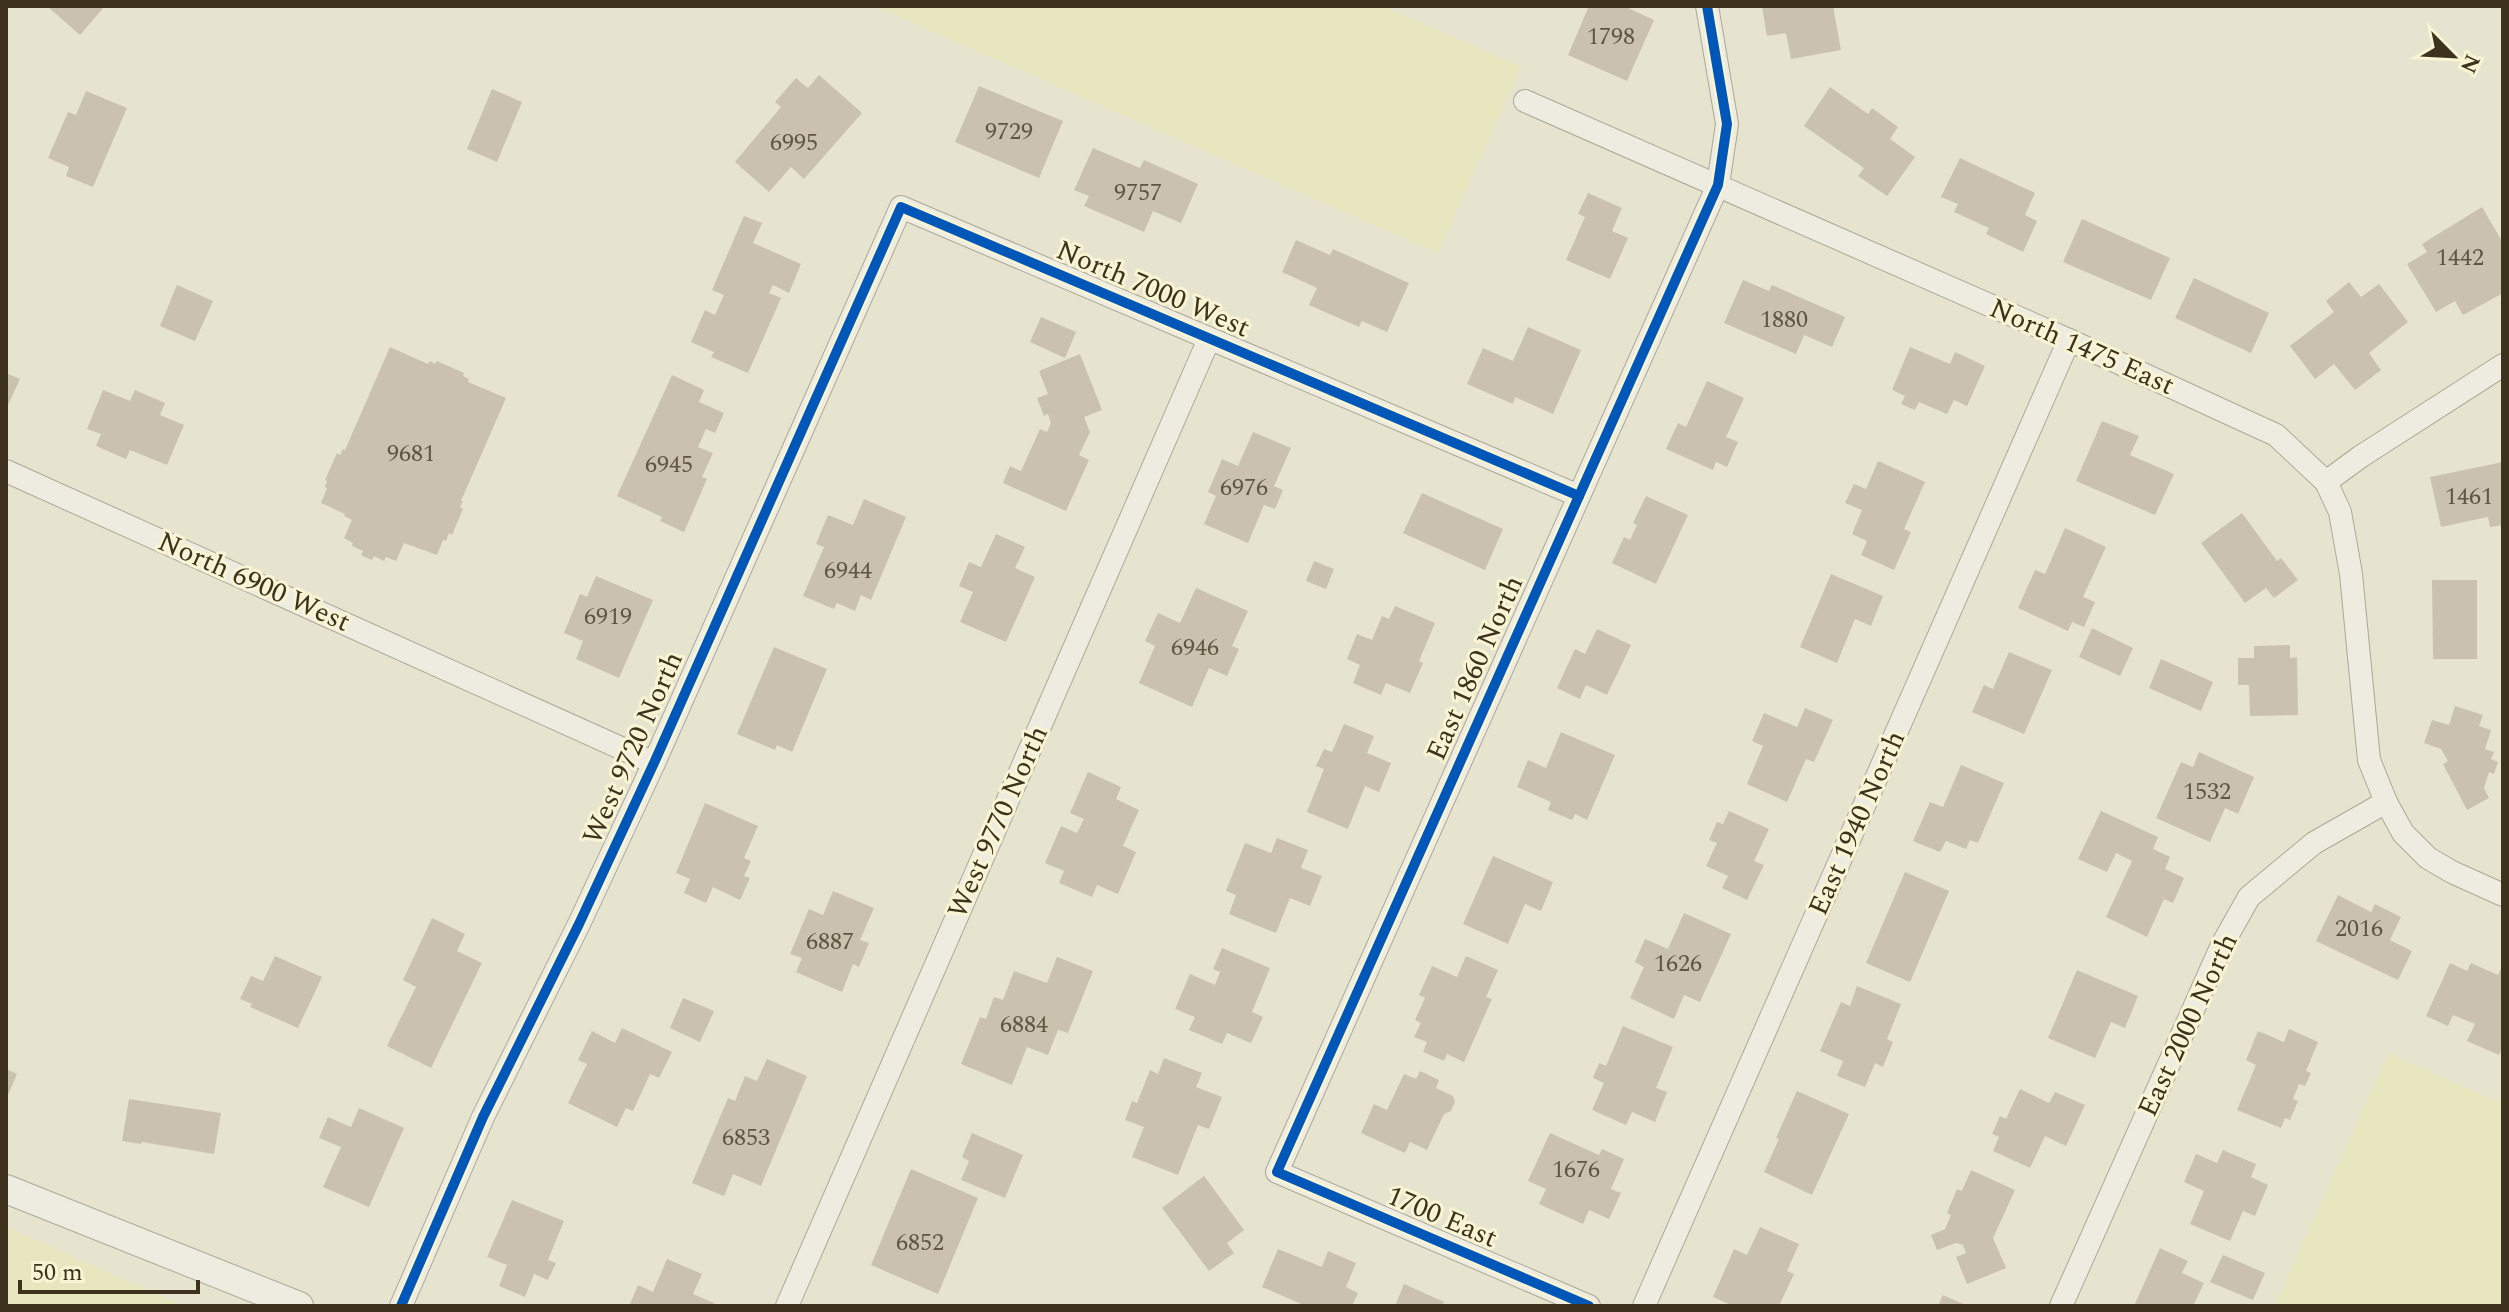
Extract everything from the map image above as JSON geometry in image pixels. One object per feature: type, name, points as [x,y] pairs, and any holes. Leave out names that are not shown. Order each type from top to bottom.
[{"type":"street","name":"East 1860 North","points":[[1277,1172],[1718,185],[1727,124],[1707,6]]},
{"type":"street","name":"North 1475 East","points":[[1525,101],[2069,340],[2276,435],[2326,482],[2340,512],[2351,574],[2369,760],[2386,802],[2403,833],[2428,858],[2503,895]]},
{"type":"street","name":"North 7000 West","points":[[901,207],[1579,496]]},
{"type":"street","name":"West 9720 North","points":[[401,1306],[483,1117],[579,924],[654,763],[901,207]]},
{"type":"street","name":"West 9770 North","points":[[787,1306],[1209,339]]},
{"type":"street","name":"East 1940 North","points":[[1644,1306],[2069,340]]},
{"type":"street","points":[[2326,482],[2503,365]]},
{"type":"street","name":"North 6900 West","points":[[6,471],[654,763]]},
{"type":"street","name":"East 2000 North","points":[[2061,1306],[2222,945],[2249,897],[2314,843],[2386,802]]},
{"type":"street","name":"1700 East","points":[[1277,1172],[1589,1306]]},
{"type":"street","points":[[6,1189],[299,1306]]},
{"type":"green space","points":[[875,6],[1383,6],[1521,67],[1438,253]]},
{"type":"green space","points":[[2388,1053],[2503,1104],[2503,1306],[2275,1306]]},
{"type":"green space","points":[[6,1227],[184,1306],[6,1306]]},
{"type":"building","points":[[47,6],[105,6],[80,35]]},
{"type":"building","points":[[1589,6],[1624,6],[1654,20],[1627,81],[1568,55]]},
{"type":"building","points":[[1762,6],[1833,6],[1841,50],[1791,59],[1786,33],[1767,36]]},
{"type":"building","points":[[819,75],[862,113],[804,179],[791,167],[769,192],[735,162],[781,107],[775,102],[796,78],[808,88]]},
{"type":"building","points":[[979,86],[1063,121],[1039,178],[955,142]]},
{"type":"building","points":[[1830,87],[1868,114],[1872,108],[1898,127],[1890,139],[1915,157],[1887,196],[1858,176],[1864,168],[1804,126]]},
{"type":"building","points":[[492,89],[522,102],[497,162],[467,149]]},
{"type":"building","points":[[86,91],[127,108],[93,187],[66,176],[69,167],[48,158],[68,112],[76,115]]},
{"type":"building","points":[[1093,148],[1140,168],[1144,160],[1198,184],[1181,223],[1153,211],[1144,232],[1084,206],[1089,196],[1074,190]]},
{"type":"building","points":[[1960,158],[2035,193],[2025,215],[2037,221],[2023,252],[1986,234],[1989,228],[1954,212],[1958,204],[1941,197]]},
{"type":"building","points":[[1588,193],[1622,208],[1612,231],[1628,238],[1610,279],[1566,260],[1585,217],[1578,214]]},
{"type":"building","points":[[2482,207],[2503,243],[2503,293],[2463,315],[2455,301],[2436,312],[2407,264],[2427,252],[2422,244]]},
{"type":"building","points":[[744,216],[762,223],[753,243],[801,264],[789,293],[773,285],[769,293],[781,298],[748,373],[711,357],[714,352],[691,342],[705,310],[715,315],[724,295],[712,290]]},
{"type":"building","points":[[2082,219],[2170,258],[2151,300],[2063,262]]},
{"type":"building","points":[[1296,240],[1330,255],[1333,249],[1409,283],[1387,332],[1362,321],[1359,327],[1309,305],[1317,288],[1282,272]]},
{"type":"building","points":[[2194,278],[2269,313],[2251,353],[2175,318]]},
{"type":"building","points":[[1743,280],[1769,291],[1772,285],[1845,317],[1832,347],[1804,335],[1796,354],[1724,323]]},
{"type":"building","points":[[2349,282],[2361,297],[2379,284],[2408,322],[2369,353],[2381,370],[2355,390],[2334,364],[2315,379],[2290,346],[2334,312],[2326,301]]},
{"type":"building","points":[[177,285],[213,301],[195,341],[160,326]]},
{"type":"building","points":[[1041,317],[1076,332],[1065,358],[1030,342]]},
{"type":"building","points":[[1528,327],[1581,350],[1553,414],[1515,397],[1513,404],[1467,384],[1483,348],[1513,361]]},
{"type":"building","points":[[390,347],[428,364],[437,361],[464,373],[468,382],[506,398],[461,501],[460,507],[463,509],[452,535],[449,533],[446,541],[443,540],[437,555],[404,543],[396,561],[386,557],[384,561],[361,555],[363,551],[344,538],[352,520],[321,503],[327,488],[325,480],[337,453],[340,455],[345,450]]},
{"type":"building","points":[[1910,347],[1950,364],[1955,352],[1985,366],[1967,406],[1954,400],[1947,414],[1919,402],[1915,410],[1901,404],[1905,396],[1892,390]]},
{"type":"building","points":[[1080,354],[1102,410],[1084,417],[1090,432],[1079,455],[1089,460],[1066,511],[1003,483],[1010,466],[1021,471],[1040,429],[1047,432],[1051,423],[1048,414],[1044,416],[1037,398],[1048,394],[1039,371]]},
{"type":"building","points":[[6,373],[20,379],[8,405],[6,404]]},
{"type":"building","points":[[672,375],[704,390],[699,402],[724,413],[715,433],[706,429],[698,447],[713,453],[702,477],[707,479],[684,532],[660,521],[662,517],[617,496]]},
{"type":"building","points":[[1707,381],[1744,398],[1726,437],[1738,442],[1727,467],[1716,462],[1713,470],[1666,449],[1678,423],[1686,427]]},
{"type":"building","points":[[103,390],[130,401],[135,390],[165,403],[160,415],[184,425],[167,465],[130,450],[126,459],[96,446],[101,434],[87,429]]},
{"type":"building","points":[[2102,421],[2139,436],[2130,455],[2174,474],[2155,515],[2076,481]]},
{"type":"building","points":[[1253,432],[1291,448],[1274,486],[1283,490],[1275,509],[1264,505],[1248,543],[1204,524],[1216,496],[1208,492],[1222,459],[1238,466]]},
{"type":"building","points":[[1878,461],[1925,482],[1904,529],[1911,532],[1894,570],[1861,555],[1867,541],[1852,534],[1862,510],[1845,503],[1854,484],[1866,489]]},
{"type":"building","points":[[2503,462],[2503,525],[2490,527],[2488,517],[2441,527],[2430,477]]},
{"type":"building","points":[[1422,493],[1503,529],[1485,570],[1403,533]]},
{"type":"building","points":[[1646,496],[1688,515],[1656,584],[1612,563],[1624,537],[1630,540],[1637,525],[1633,523]]},
{"type":"building","points":[[864,499],[906,517],[871,600],[861,595],[855,611],[837,603],[834,609],[803,596],[824,547],[816,544],[828,515],[853,525]]},
{"type":"building","points":[[2242,513],[2277,561],[2281,558],[2298,580],[2274,598],[2266,588],[2245,603],[2201,543]]},
{"type":"building","points":[[2065,528],[2106,547],[2083,597],[2095,602],[2084,627],[2072,622],[2068,631],[2018,608],[2035,570],[2045,574]]},
{"type":"building","points":[[996,534],[1025,547],[1015,568],[1035,577],[1006,642],[960,622],[973,592],[959,586],[969,562],[981,567]]},
{"type":"building","points":[[1314,561],[1334,569],[1326,589],[1306,581]]},
{"type":"building","points":[[1831,574],[1883,596],[1871,626],[1855,619],[1837,663],[1800,647]]},
{"type":"building","points":[[596,576],[653,600],[619,678],[576,659],[583,641],[564,633],[580,594],[587,597]]},
{"type":"building","points":[[2432,580],[2477,580],[2477,659],[2433,659]]},
{"type":"building","points":[[1196,588],[1248,611],[1232,646],[1239,649],[1227,676],[1209,668],[1192,707],[1139,683],[1155,646],[1145,641],[1158,613],[1180,623]]},
{"type":"building","points":[[1395,606],[1435,623],[1410,693],[1386,683],[1381,695],[1353,683],[1360,665],[1347,659],[1357,634],[1372,640],[1382,616],[1389,619]]},
{"type":"building","points":[[2092,628],[2133,648],[2120,676],[2079,657]]},
{"type":"building","points":[[1597,629],[1631,645],[1607,695],[1586,685],[1580,699],[1557,688],[1575,649],[1585,654]]},
{"type":"building","points":[[2290,645],[2290,658],[2297,657],[2298,715],[2250,716],[2249,685],[2238,685],[2238,658],[2254,658],[2254,646]]},
{"type":"building","points":[[774,647],[827,669],[792,752],[777,745],[775,750],[737,734]]},
{"type":"building","points":[[2009,652],[2052,670],[2024,734],[1972,712],[1984,685],[1993,689]]},
{"type":"building","points":[[2161,659],[2213,682],[2201,711],[2149,688]]},
{"type":"building","points":[[2455,706],[2483,715],[2479,726],[2491,730],[2485,749],[2494,752],[2491,759],[2498,762],[2494,774],[2489,772],[2484,788],[2489,798],[2467,810],[2443,764],[2448,761],[2441,749],[2424,743],[2432,720],[2449,725]]},
{"type":"building","points":[[1805,708],[1833,720],[1814,762],[1806,759],[1787,802],[1747,784],[1763,746],[1752,741],[1764,713],[1797,727]]},
{"type":"building","points":[[1344,724],[1374,736],[1367,753],[1391,763],[1379,792],[1365,786],[1348,829],[1307,812],[1324,769],[1316,766],[1324,749],[1332,752]]},
{"type":"building","points":[[1561,732],[1615,755],[1587,820],[1575,814],[1572,820],[1548,810],[1551,802],[1517,787],[1528,760],[1546,768]]},
{"type":"building","points":[[2199,752],[2254,777],[2238,814],[2225,808],[2210,842],[2156,818],[2181,762],[2193,767]]},
{"type":"building","points":[[1961,765],[2004,783],[1978,843],[1970,840],[1966,849],[1946,841],[1940,852],[1913,841],[1930,802],[1943,807]]},
{"type":"building","points":[[1088,772],[1121,787],[1116,799],[1139,810],[1123,846],[1136,852],[1118,894],[1097,885],[1092,897],[1059,883],[1064,871],[1045,863],[1061,826],[1077,833],[1084,819],[1070,813]]},
{"type":"building","points":[[705,803],[758,826],[744,858],[751,861],[744,876],[750,878],[740,900],[713,887],[706,903],[684,893],[690,879],[676,873]]},
{"type":"building","points":[[1729,811],[1769,829],[1754,861],[1764,865],[1747,900],[1722,888],[1728,876],[1706,866],[1717,843],[1709,840],[1717,822],[1723,824]]},
{"type":"building","points":[[2101,811],[2158,837],[2153,849],[2170,857],[2165,869],[2184,878],[2173,903],[2164,899],[2147,937],[2106,917],[2132,861],[2116,853],[2107,872],[2078,859]]},
{"type":"building","points":[[1277,838],[1308,850],[1301,868],[1322,876],[1310,906],[1290,898],[1276,933],[1229,914],[1236,895],[1226,891],[1245,843],[1271,853]]},
{"type":"building","points":[[1493,856],[1553,882],[1541,911],[1525,904],[1508,944],[1463,924]]},
{"type":"building","points":[[1905,872],[1949,891],[1910,982],[1866,963]]},
{"type":"building","points":[[833,891],[874,908],[860,940],[869,943],[859,967],[853,964],[842,992],[796,972],[802,958],[790,954],[809,909],[823,915]]},
{"type":"building","points":[[2338,895],[2371,912],[2375,904],[2401,917],[2390,940],[2412,951],[2398,980],[2316,941]]},
{"type":"building","points":[[1684,913],[1731,934],[1700,1002],[1684,995],[1674,1019],[1630,998],[1644,967],[1635,962],[1645,939],[1668,949]]},
{"type":"building","points":[[432,918],[465,934],[457,951],[482,963],[431,1068],[387,1046],[416,987],[403,980]]},
{"type":"building","points":[[1222,948],[1270,968],[1252,1012],[1263,1017],[1251,1043],[1227,1033],[1222,1044],[1189,1030],[1195,1017],[1175,1009],[1190,974],[1215,985],[1220,972],[1213,969]]},
{"type":"building","points":[[275,956],[322,977],[298,1028],[250,1007],[252,1004],[240,999],[251,976],[263,981]]},
{"type":"building","points":[[1466,956],[1498,970],[1486,997],[1492,999],[1464,1062],[1447,1054],[1444,1061],[1423,1052],[1427,1042],[1414,1037],[1421,1023],[1415,1020],[1425,998],[1419,995],[1432,966],[1457,977]]},
{"type":"building","points":[[1057,957],[1093,971],[1068,1033],[1058,1030],[1048,1055],[1027,1047],[1012,1085],[961,1064],[980,1017],[986,1019],[994,997],[1003,1000],[1014,971],[1047,983]]},
{"type":"building","points":[[2450,963],[2467,971],[2471,963],[2498,975],[2503,964],[2503,1046],[2499,1055],[2467,1041],[2475,1024],[2453,1015],[2448,1026],[2426,1016]]},
{"type":"building","points":[[2077,970],[2138,996],[2125,1028],[2111,1022],[2095,1058],[2048,1038]]},
{"type":"building","points":[[1857,986],[1901,1004],[1887,1039],[1893,1042],[1883,1067],[1875,1063],[1865,1087],[1837,1076],[1843,1061],[1820,1051],[1841,1002],[1850,1006]]},
{"type":"building","points":[[683,998],[714,1011],[700,1042],[670,1028]]},
{"type":"building","points":[[1623,1026],[1673,1047],[1656,1088],[1667,1092],[1655,1122],[1632,1112],[1626,1125],[1592,1110],[1604,1083],[1593,1078],[1599,1063],[1606,1066]]},
{"type":"building","points":[[622,1028],[672,1052],[659,1078],[650,1074],[633,1111],[626,1108],[617,1127],[568,1103],[587,1064],[578,1060],[592,1031],[615,1043]]},
{"type":"building","points":[[2289,1029],[2318,1042],[2306,1071],[2311,1073],[2305,1086],[2299,1084],[2293,1099],[2298,1101],[2290,1120],[2285,1118],[2281,1128],[2237,1110],[2256,1065],[2246,1060],[2258,1031],[2284,1042]]},
{"type":"building","points":[[1164,1058],[1202,1073],[1196,1087],[1222,1097],[1209,1129],[1198,1125],[1178,1175],[1132,1157],[1144,1127],[1125,1120],[1132,1101],[1137,1103],[1150,1070],[1158,1074]]},
{"type":"building","points":[[767,1059],[807,1076],[761,1186],[733,1174],[724,1196],[692,1183],[728,1098],[735,1101],[745,1076],[757,1081]]},
{"type":"building","points":[[6,1069],[17,1074],[6,1100]]},
{"type":"building","points":[[1420,1071],[1439,1080],[1436,1088],[1453,1096],[1455,1102],[1451,1111],[1444,1114],[1427,1150],[1410,1142],[1405,1153],[1361,1133],[1374,1104],[1387,1110],[1404,1074],[1416,1079]]},
{"type":"building","points":[[2020,1089],[2049,1103],[2055,1092],[2085,1105],[2066,1146],[2045,1136],[2030,1168],[1993,1151],[1999,1137],[1992,1134],[2000,1116],[2006,1119]]},
{"type":"building","points":[[1797,1091],[1849,1114],[1812,1195],[1764,1172]]},
{"type":"building","points":[[129,1099],[221,1113],[214,1154],[122,1141]]},
{"type":"building","points":[[359,1108],[404,1128],[369,1207],[323,1187],[341,1147],[319,1138],[328,1117],[351,1127]]},
{"type":"building","points":[[972,1133],[1023,1155],[1005,1198],[961,1180],[969,1161],[962,1157]]},
{"type":"building","points":[[1550,1133],[1599,1155],[1602,1149],[1624,1159],[1611,1189],[1621,1193],[1609,1219],[1589,1210],[1583,1224],[1539,1204],[1546,1189],[1528,1181]]},
{"type":"building","points":[[2223,1150],[2256,1164],[2251,1177],[2268,1185],[2255,1216],[2243,1211],[2230,1241],[2190,1224],[2204,1191],[2184,1182],[2196,1154],[2217,1163]]},
{"type":"building","points":[[911,1169],[978,1198],[938,1294],[871,1265]]},
{"type":"building","points":[[1971,1170],[2015,1190],[1993,1238],[2006,1268],[1967,1284],[1956,1257],[1966,1253],[1963,1245],[1956,1243],[1937,1250],[1931,1235],[1945,1229],[1951,1215],[1947,1213],[1957,1189],[1962,1191]]},
{"type":"building","points":[[1204,1176],[1244,1230],[1227,1243],[1234,1253],[1209,1271],[1162,1208]]},
{"type":"building","points":[[512,1200],[564,1221],[548,1260],[556,1263],[548,1280],[534,1274],[525,1297],[499,1286],[507,1265],[487,1257]]},
{"type":"building","points":[[1760,1227],[1799,1244],[1787,1271],[1794,1274],[1779,1306],[1733,1306],[1713,1297],[1734,1249],[1747,1255]]},
{"type":"building","points":[[2160,1248],[2188,1261],[2182,1273],[2204,1283],[2193,1306],[2134,1306]]},
{"type":"building","points":[[1278,1249],[1322,1267],[1328,1251],[1356,1263],[1346,1287],[1358,1293],[1352,1306],[1306,1306],[1262,1287]]},
{"type":"building","points":[[2223,1255],[2265,1273],[2253,1300],[2210,1282]]},
{"type":"building","points":[[667,1259],[702,1274],[693,1294],[714,1303],[712,1306],[629,1306],[638,1285],[653,1292]]},
{"type":"building","points":[[1404,1284],[1444,1302],[1442,1306],[1395,1306]]},
{"type":"building","points":[[1943,1295],[1968,1306],[1938,1306]]},
{"type":"cycle path","points":[[1589,1306],[1277,1172],[1718,185],[1727,124],[1707,6]]},
{"type":"cycle path","points":[[401,1306],[483,1117],[579,924],[654,763],[901,207],[1579,496]]}]
